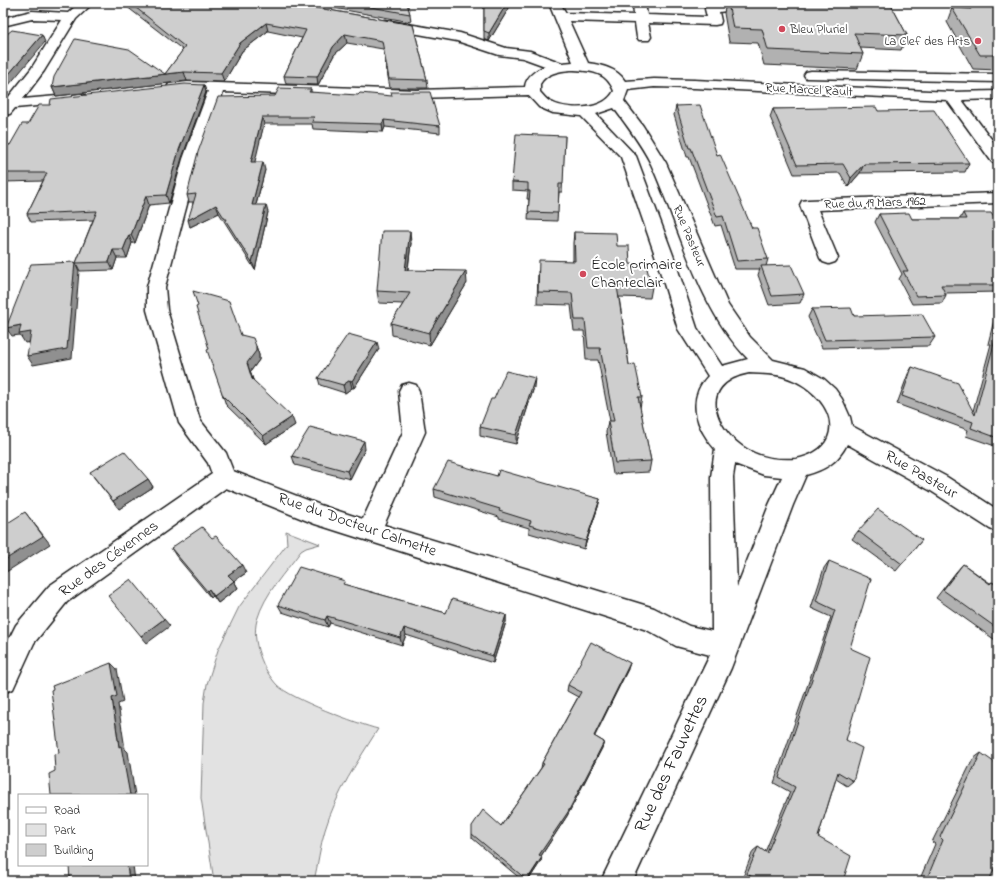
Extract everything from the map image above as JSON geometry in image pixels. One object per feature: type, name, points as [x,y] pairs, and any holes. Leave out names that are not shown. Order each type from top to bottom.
[{"type":"street","points":[[3,22],[75,3]]},
{"type":"street","points":[[7,109],[37,71],[71,17],[88,3]]},
{"type":"street","points":[[554,3],[582,66]]},
{"type":"street","points":[[597,3],[598,24]]},
{"type":"street","points":[[639,3],[644,37]]},
{"type":"street","points":[[561,17],[598,24],[641,19],[685,26],[715,21],[711,9],[730,8],[757,3]]},
{"type":"street","points":[[680,5],[685,26]]},
{"type":"street","points":[[32,15],[71,17]]},
{"type":"street","points":[[371,21],[460,37],[504,52],[525,54],[560,67]]},
{"type":"street","name":"Rue Marcel Rault","points":[[504,52],[529,77],[536,98],[557,109],[571,112],[586,112],[604,108],[619,94],[654,83],[951,96],[998,95]]},
{"type":"street","name":"Rue Pasteur","points":[[560,67],[582,66],[607,73],[616,79],[619,94],[635,126],[658,163],[718,308],[743,342],[767,366]]},
{"type":"street","points":[[164,88],[187,86],[416,94],[529,77],[560,67]]},
{"type":"street","points":[[732,86],[734,73],[781,74]]},
{"type":"street","points":[[797,75],[998,78]]},
{"type":"street","points":[[845,76],[848,92]]},
{"type":"street","points":[[217,87],[190,159],[156,287],[158,310],[190,423],[218,459],[224,477]]},
{"type":"street","points":[[7,109],[43,102],[96,96]]},
{"type":"street","points":[[951,96],[998,159]]},
{"type":"street","name":"Rue Pasteur","points":[[586,112],[628,156],[664,254],[688,329],[719,377]]},
{"type":"street","name":"Rue du 19 Mars 1962","points":[[829,258],[808,205],[998,198]]},
{"type":"street","points":[[749,366],[767,366],[786,369],[805,377],[821,388],[833,401],[840,416],[842,431],[838,444],[829,455],[815,464],[798,468],[779,468],[760,464],[741,457],[726,446],[713,432],[706,417],[704,402],[709,388],[719,377],[732,370],[749,366]]},
{"type":"street","points":[[369,531],[414,432],[409,391]]},
{"type":"street","name":"Rue Pasteur","points":[[842,431],[939,484],[998,522]]},
{"type":"street","name":"Rue des Fauvettes","points":[[725,646],[722,477],[726,446]]},
{"type":"street","name":"Rue des Fauvettes","points":[[617,881],[718,668],[725,646],[781,505],[798,468]]},
{"type":"street","name":"Rue du Docteur Calmette","points":[[224,477],[315,514],[654,620],[685,637],[725,646]]},
{"type":"street","name":"Rue des Cévennes","points":[[3,680],[5,673],[25,634],[58,594],[224,477]]},
{"type":"green space","points":[[286,531],[320,544],[301,551],[270,592],[265,601],[257,620],[256,628],[257,646],[263,663],[272,679],[285,691],[310,704],[378,729],[341,790],[335,803],[323,836],[314,881],[214,881],[201,798],[204,703],[207,684],[218,650],[239,607],[287,544]]},
{"type":"building","points":[[130,3],[290,3],[413,25],[427,80],[389,79],[382,41],[345,34],[333,47],[317,77],[284,76],[306,30],[266,23],[240,43],[221,73],[184,72],[52,87],[54,77],[75,39],[129,49],[165,74],[185,47]]},
{"type":"building","points":[[348,3],[407,3],[410,14]]},
{"type":"building","points":[[484,3],[507,3],[489,33],[484,31]]},
{"type":"building","points":[[728,3],[890,3],[907,35],[854,33],[863,54],[768,50],[762,29],[733,28]]},
{"type":"building","points":[[970,3],[998,3],[998,55],[980,55],[952,8],[971,9]]},
{"type":"building","points":[[12,30],[42,35],[3,81],[3,37]]},
{"type":"building","points":[[185,84],[204,85],[179,150],[166,195],[146,196],[131,235],[129,235],[123,250],[113,250],[109,262],[76,263],[97,211],[27,214],[47,173],[3,173],[3,145],[10,145],[22,124],[28,124],[39,105],[50,105],[51,99]]},
{"type":"building","points":[[279,88],[311,89],[309,92],[358,95],[360,93],[392,96],[391,92],[430,92],[440,126],[384,120],[382,124],[312,122],[314,117],[262,117],[251,162],[263,162],[252,205],[266,205],[252,262],[226,221],[227,219],[225,219],[216,205],[188,220],[196,194],[187,195],[198,152],[218,97],[275,96]]},
{"type":"building","points":[[700,105],[717,155],[720,154],[752,228],[757,228],[768,259],[737,261],[723,216],[717,217],[691,148],[689,148],[676,106]]},
{"type":"building","points":[[876,107],[878,111],[934,110],[969,163],[864,164],[851,178],[843,164],[797,165],[773,109]]},
{"type":"building","points":[[516,134],[565,136],[563,184],[559,184],[558,213],[528,212],[530,191],[528,191],[528,183],[512,182]]},
{"type":"building","points":[[909,213],[912,219],[966,219],[963,213],[991,213],[998,224],[998,285],[941,285],[946,295],[916,296],[903,271],[908,271],[879,214]]},
{"type":"building","points":[[382,231],[410,231],[405,270],[466,271],[429,333],[391,323],[410,293],[377,291]]},
{"type":"building","points":[[574,232],[616,233],[617,246],[629,246],[630,264],[646,265],[652,287],[617,286],[629,365],[635,364],[642,397],[638,397],[651,461],[615,463],[608,421],[614,421],[600,348],[588,348],[585,320],[575,320],[572,293],[538,292],[539,260],[575,261]]},
{"type":"building","points":[[75,262],[67,349],[27,356],[31,332],[19,334],[21,325],[6,328],[31,264]]},
{"type":"building","points":[[791,265],[804,294],[772,296],[761,266]]},
{"type":"building","points":[[193,291],[229,301],[241,335],[253,338],[256,346],[256,351],[247,363],[252,379],[292,417],[263,436],[223,396],[207,350],[209,349],[196,307],[198,306]]},
{"type":"building","points":[[851,308],[854,316],[922,314],[935,337],[825,340],[812,309]]},
{"type":"building","points":[[998,317],[998,438],[971,428],[973,422],[902,396],[912,367],[958,383],[975,415],[996,336],[993,336]]},
{"type":"building","points":[[348,334],[377,342],[352,381],[350,380],[343,385],[318,378]]},
{"type":"building","points":[[506,371],[535,378],[516,435],[480,427],[491,399],[494,399]]},
{"type":"building","points":[[310,427],[364,441],[347,471],[292,456]]},
{"type":"building","points":[[124,451],[148,479],[113,501],[90,472]]},
{"type":"building","points":[[448,462],[497,476],[499,470],[600,499],[586,541],[529,525],[531,521],[499,511],[500,509],[434,489]]},
{"type":"building","points":[[878,509],[922,540],[902,564],[858,531]]},
{"type":"building","points":[[25,512],[43,536],[3,561],[3,526]]},
{"type":"building","points":[[202,527],[212,538],[216,536],[242,565],[228,575],[234,581],[214,596],[209,589],[207,591],[171,548]]},
{"type":"building","points":[[829,561],[871,579],[850,648],[870,657],[846,740],[862,748],[853,781],[838,772],[818,837],[851,856],[843,881],[760,881],[747,874],[758,847],[767,853],[795,787],[779,778],[835,610],[816,601]]},
{"type":"building","points":[[963,564],[990,584],[992,582],[998,586],[998,629],[943,590]]},
{"type":"building","points":[[299,567],[345,581],[343,584],[446,613],[452,599],[506,615],[493,656],[404,628],[400,638],[327,616],[325,620],[278,605]]},
{"type":"building","points":[[131,579],[164,619],[141,636],[108,596]]},
{"type":"building","points":[[591,642],[630,663],[594,736],[604,742],[568,812],[539,855],[542,857],[527,880],[472,834],[472,826],[483,810],[501,826],[544,764],[542,763],[581,692],[568,685]]},
{"type":"building","points":[[111,663],[117,696],[112,698],[119,747],[121,746],[130,794],[51,794],[49,774],[55,771],[54,754],[59,753],[51,690],[53,689],[52,686]]},
{"type":"building","points":[[981,753],[998,765],[998,791],[995,798],[998,801],[998,860],[989,881],[926,881],[943,840],[940,837]]},
{"type":"building","points":[[69,866],[127,866],[129,881],[70,881]]},
{"type":"building","points":[[423,875],[428,881],[417,881]]},
{"type":"place","name":"Bleu Pluriel","points":[[782,29]]},
{"type":"place","name":"La Clef des Arts","points":[[978,41]]},
{"type":"place","name":"École primaire Chanteclair","points":[[583,274]]}]
